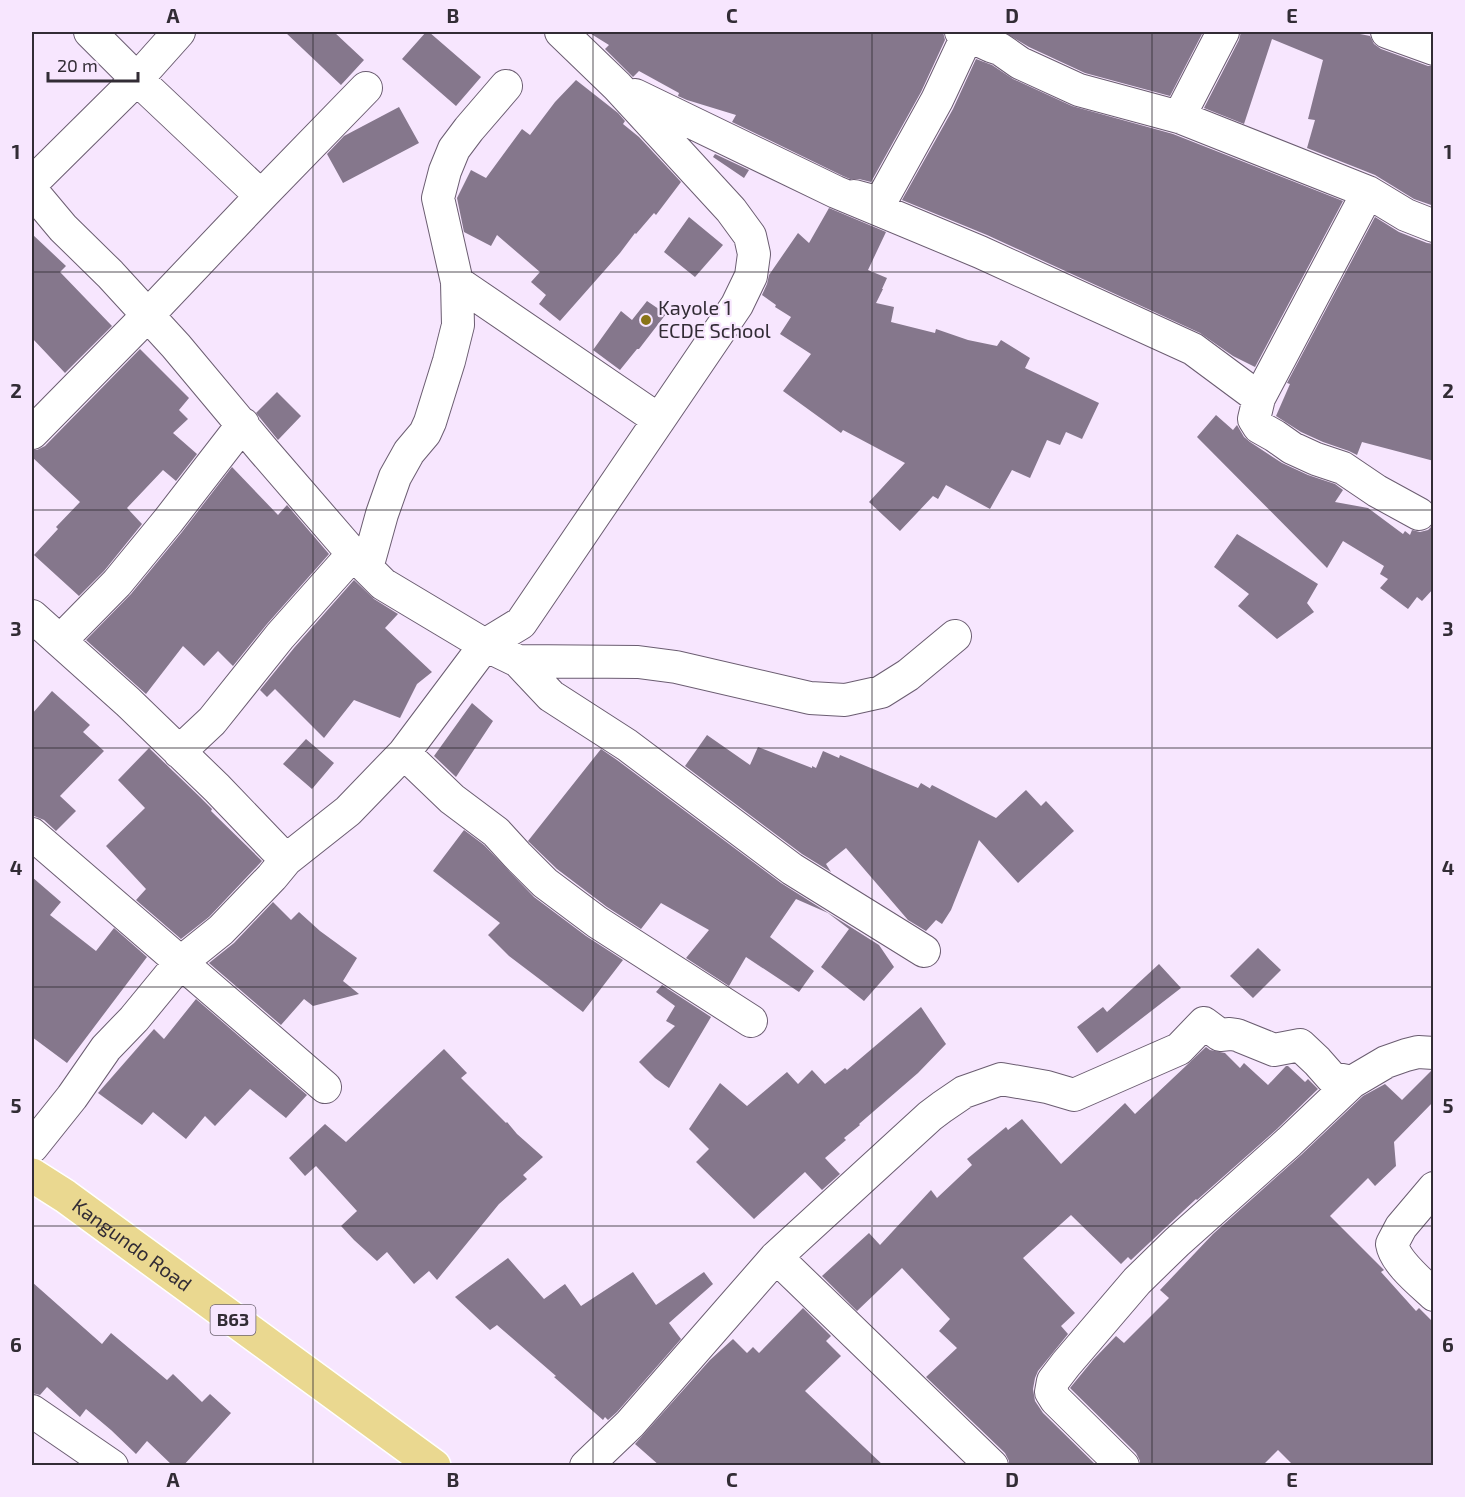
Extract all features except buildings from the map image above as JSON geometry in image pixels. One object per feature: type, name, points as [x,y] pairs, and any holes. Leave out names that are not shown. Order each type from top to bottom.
[{"type":"highway","name":"Kangundo Road","points":[[32,1175],[65,1196],[435,1466]]},
{"type":"street","points":[[90,32],[261,196]]},
{"type":"street","points":[[32,183],[138,79],[179,32]]},
{"type":"street","points":[[32,1147],[106,1048],[180,963],[221,930],[286,861],[348,811],[404,753],[484,645],[521,623],[737,305],[751,276],[754,254],[750,236],[731,210],[617,86],[561,32]]},
{"type":"street","points":[[1179,117],[1223,32]]},
{"type":"street","points":[[1388,32],[1434,49]]},
{"type":"street","points":[[836,192],[880,203],[937,100],[964,34],[1000,49],[1020,63],[1079,90],[1179,117],[1368,192],[1406,215],[1434,226]]},
{"type":"street","points":[[180,752],[212,721],[280,636],[360,561],[382,514],[395,477],[430,422],[450,361],[458,325],[457,282],[438,198],[454,149],[506,86]]},
{"type":"street","points":[[617,86],[836,192],[980,252],[1192,349],[1259,398]]},
{"type":"street","points":[[32,433],[366,88]]},
{"type":"street","points":[[32,191],[63,228],[148,315],[263,450],[383,584],[484,645],[518,661],[551,696],[627,745],[792,869],[924,951]]},
{"type":"street","points":[[1368,192],[1259,398],[1254,419],[1259,427],[1292,448],[1343,468],[1377,491],[1419,514]]},
{"type":"street","points":[[457,282],[659,420]]},
{"type":"street","points":[[60,641],[117,583],[243,424]]},
{"type":"street","points":[[32,616],[180,752],[286,861]]},
{"type":"street","points":[[518,661],[638,662],[676,667],[810,698],[844,700],[881,692],[908,675],[955,636]]},
{"type":"street","points":[[404,753],[452,799],[496,832],[545,883],[597,922],[751,1021]]},
{"type":"street","points":[[32,834],[325,1087]]},
{"type":"street","points":[[586,1466],[630,1424],[776,1257],[930,1116],[964,1092],[1001,1079],[1047,1087],[1074,1095],[1179,1049],[1204,1023],[1220,1035],[1237,1035],[1274,1050],[1300,1045],[1332,1078],[1352,1082]]},
{"type":"street","points":[[1123,1466],[1056,1400],[1051,1392],[1053,1381],[1137,1281],[1352,1082],[1386,1062],[1418,1052],[1434,1053]]},
{"type":"street","points":[[1434,1188],[1401,1227],[1393,1240],[1392,1247],[1401,1262],[1434,1294]]},
{"type":"street","points":[[776,1257],[992,1466]]},
{"type":"street","points":[[32,1411],[112,1466]]},
{"type":"place","name":"Kayole 1 ECDE School","points":[[646,320]]}]
